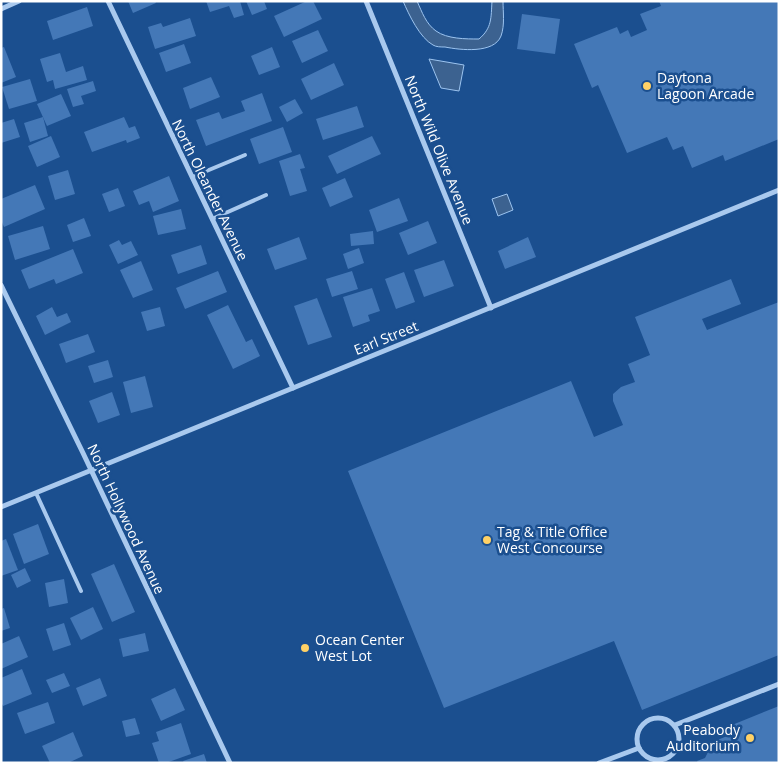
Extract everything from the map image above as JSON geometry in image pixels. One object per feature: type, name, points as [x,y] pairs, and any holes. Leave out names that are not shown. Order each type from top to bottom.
[{"type":"street","points":[[1,9],[19,1]]},
{"type":"street","name":"North Oleander Avenue","points":[[108,1],[293,388]]},
{"type":"street","name":"North Wild Olive Avenue","points":[[366,1],[492,308]]},
{"type":"street","name":"Earl Street","points":[[1,507],[779,190]]},
{"type":"street","name":"North Hollywood Avenue","points":[[1,286],[230,763]]},
{"type":"street","points":[[676,725],[779,684]]},
{"type":"street","points":[[657,717],[664,718],[676,725],[679,731],[679,745],[672,756],[666,761],[653,760],[642,753],[637,742],[637,734],[644,722],[657,717]]},
{"type":"street","points":[[599,763],[639,748]]},
{"type":"lane","points":[[192,177],[245,154]]},
{"type":"lane","points":[[212,219],[266,195]]},
{"type":"lane","points":[[36,493],[82,591]]},
{"type":"water","points":[[403,1],[417,1],[427,21],[440,34],[457,38],[479,39],[489,27],[492,1],[503,1],[501,36],[497,42],[484,48],[467,50],[436,46],[428,42],[419,32]]},
{"type":"water","points":[[429,59],[464,65],[459,91],[441,88]]},
{"type":"water","points":[[507,194],[513,210],[498,216],[492,199]]},
{"type":"building","points":[[128,1],[155,1],[156,3],[133,13]]},
{"type":"building","points":[[206,1],[240,1],[244,15],[234,18],[229,6],[210,12]]},
{"type":"building","points":[[246,1],[264,1],[267,9],[252,15]]},
{"type":"building","points":[[307,1],[313,1],[322,19],[284,37],[274,16]]},
{"type":"building","points":[[659,1],[779,1],[779,139],[725,161],[723,155],[692,168],[683,146],[673,150],[667,137],[627,153],[598,85],[592,88],[574,44],[617,27],[620,34],[628,30],[631,37],[647,30],[640,14],[661,6]]},
{"type":"building","points":[[87,7],[93,26],[53,40],[47,21]]},
{"type":"building","points":[[522,14],[560,19],[555,54],[517,49]]},
{"type":"building","points":[[190,18],[196,36],[155,49],[148,27],[161,23],[163,27]]},
{"type":"building","points":[[318,30],[328,51],[302,63],[292,41]]},
{"type":"building","points":[[184,44],[191,63],[166,72],[159,53]]},
{"type":"building","points":[[4,47],[16,77],[1,83],[1,48]]},
{"type":"building","points":[[272,47],[280,67],[259,75],[251,56]]},
{"type":"building","points":[[60,53],[66,72],[83,66],[87,80],[55,89],[53,80],[47,82],[40,59]]},
{"type":"building","points":[[334,63],[344,85],[311,100],[301,79]]},
{"type":"building","points":[[211,77],[220,97],[190,109],[183,88]]},
{"type":"building","points":[[30,79],[37,101],[9,109],[2,87]]},
{"type":"building","points":[[93,81],[96,91],[81,96],[84,104],[73,107],[67,89]]},
{"type":"building","points":[[262,93],[272,121],[206,146],[196,120],[219,112],[222,119],[245,111],[241,101]]},
{"type":"building","points":[[61,94],[71,116],[47,126],[37,104]]},
{"type":"building","points":[[295,99],[303,113],[287,122],[279,107]]},
{"type":"building","points":[[357,106],[364,127],[323,140],[316,119]]},
{"type":"building","points":[[43,117],[48,136],[30,142],[24,123]]},
{"type":"building","points":[[124,117],[129,128],[135,126],[140,138],[127,143],[126,140],[92,152],[84,132]]},
{"type":"building","points":[[14,119],[20,137],[1,143],[1,123]]},
{"type":"building","points":[[283,127],[292,152],[259,164],[250,139]]},
{"type":"building","points":[[51,136],[60,157],[37,167],[28,146]]},
{"type":"building","points":[[372,136],[381,154],[337,174],[328,156]]},
{"type":"building","points":[[300,154],[305,168],[300,169],[307,191],[290,196],[279,161]]},
{"type":"building","points":[[68,170],[75,194],[55,200],[48,176]]},
{"type":"building","points":[[169,176],[179,201],[153,212],[149,201],[139,205],[133,191]]},
{"type":"building","points":[[345,178],[353,197],[330,207],[322,188]]},
{"type":"building","points":[[35,185],[45,209],[4,227],[1,220],[1,199]]},
{"type":"building","points":[[118,188],[125,206],[109,212],[102,194]]},
{"type":"building","points":[[399,198],[408,221],[377,232],[369,210]]},
{"type":"building","points":[[181,209],[186,229],[158,235],[153,216]]},
{"type":"building","points":[[84,218],[91,236],[73,242],[67,225]]},
{"type":"building","points":[[428,221],[437,243],[408,255],[399,233]]},
{"type":"building","points":[[43,226],[50,249],[15,260],[8,236]]},
{"type":"building","points":[[373,231],[374,244],[351,246],[350,234]]},
{"type":"building","points":[[299,237],[307,259],[275,270],[267,249]]},
{"type":"building","points":[[528,237],[536,257],[505,269],[498,251]]},
{"type":"building","points":[[119,240],[122,245],[131,241],[138,255],[118,264],[109,245]]},
{"type":"building","points":[[201,245],[207,264],[178,274],[171,255]]},
{"type":"building","points":[[359,248],[364,263],[348,269],[343,254]]},
{"type":"building","points":[[73,249],[83,273],[56,284],[54,279],[29,289],[21,270]]},
{"type":"building","points":[[444,260],[454,286],[424,297],[414,270]]},
{"type":"building","points":[[141,261],[153,290],[133,298],[120,270]]},
{"type":"building","points":[[218,271],[227,292],[185,309],[176,288]]},
{"type":"building","points":[[352,271],[358,289],[332,297],[326,279]]},
{"type":"building","points":[[404,272],[415,302],[396,309],[385,279]]},
{"type":"building","points":[[731,279],[741,304],[702,319],[707,330],[779,302],[779,655],[642,710],[614,641],[444,708],[348,471],[571,381],[594,437],[623,425],[613,401],[613,394],[621,387],[635,382],[628,364],[650,355],[635,317]]},
{"type":"building","points":[[372,288],[380,311],[368,315],[370,321],[353,327],[343,297]]},
{"type":"building","points":[[317,298],[332,337],[308,345],[294,306]]},
{"type":"building","points":[[228,305],[246,342],[252,339],[260,356],[233,369],[207,315]]},
{"type":"building","points":[[52,307],[57,317],[67,313],[71,322],[45,335],[36,316]]},
{"type":"building","points":[[160,307],[165,326],[147,331],[141,312]]},
{"type":"building","points":[[88,334],[95,352],[66,363],[59,344]]},
{"type":"building","points":[[108,360],[113,377],[94,383],[88,366]]},
{"type":"building","points":[[145,376],[153,407],[131,413],[123,382]]},
{"type":"building","points":[[112,392],[120,415],[98,423],[89,401]]},
{"type":"building","points":[[38,524],[49,554],[24,564],[13,534]]},
{"type":"building","points":[[6,539],[18,570],[1,576],[1,541]]},
{"type":"building","points":[[114,564],[135,612],[112,622],[91,574]]},
{"type":"building","points":[[25,568],[31,581],[17,588],[11,575]]},
{"type":"building","points":[[64,579],[68,603],[49,607],[45,583]]},
{"type":"building","points":[[93,607],[103,629],[81,640],[70,618]]},
{"type":"building","points":[[4,608],[10,628],[1,631],[1,609]]},
{"type":"building","points":[[64,623],[71,645],[53,651],[46,629]]},
{"type":"building","points":[[145,633],[149,651],[123,657],[119,639]]},
{"type":"building","points":[[19,636],[28,657],[1,669],[1,644]]},
{"type":"building","points":[[22,669],[32,694],[3,706],[1,702],[1,678]]},
{"type":"building","points":[[64,673],[70,686],[52,693],[46,680]]},
{"type":"building","points":[[100,678],[107,696],[83,706],[76,688]]},
{"type":"building","points":[[175,688],[185,710],[161,721],[151,699]]},
{"type":"building","points":[[48,702],[55,723],[25,734],[17,713]]},
{"type":"building","name":"Peabody Auditorium","points":[[779,706],[779,763],[698,763],[697,761],[705,758],[708,752],[707,744],[735,733],[732,725]]},
{"type":"building","points":[[135,718],[140,734],[126,737],[122,721]]},
{"type":"building","points":[[181,723],[191,754],[166,763],[159,763],[152,743],[159,741],[156,732]]},
{"type":"building","points":[[73,732],[83,756],[68,763],[50,763],[42,746]]},
{"type":"building","points":[[204,754],[207,763],[184,763],[183,761]]},
{"type":"place","name":"Daytona Lagoon Arcade","points":[[647,86]]},
{"type":"place","name":"Tag & Title Office West Concourse","points":[[487,540]]},
{"type":"place","name":"Ocean Center West Lot","points":[[305,648]]},
{"type":"place","name":"Peabody Auditorium","points":[[750,738]]}]
